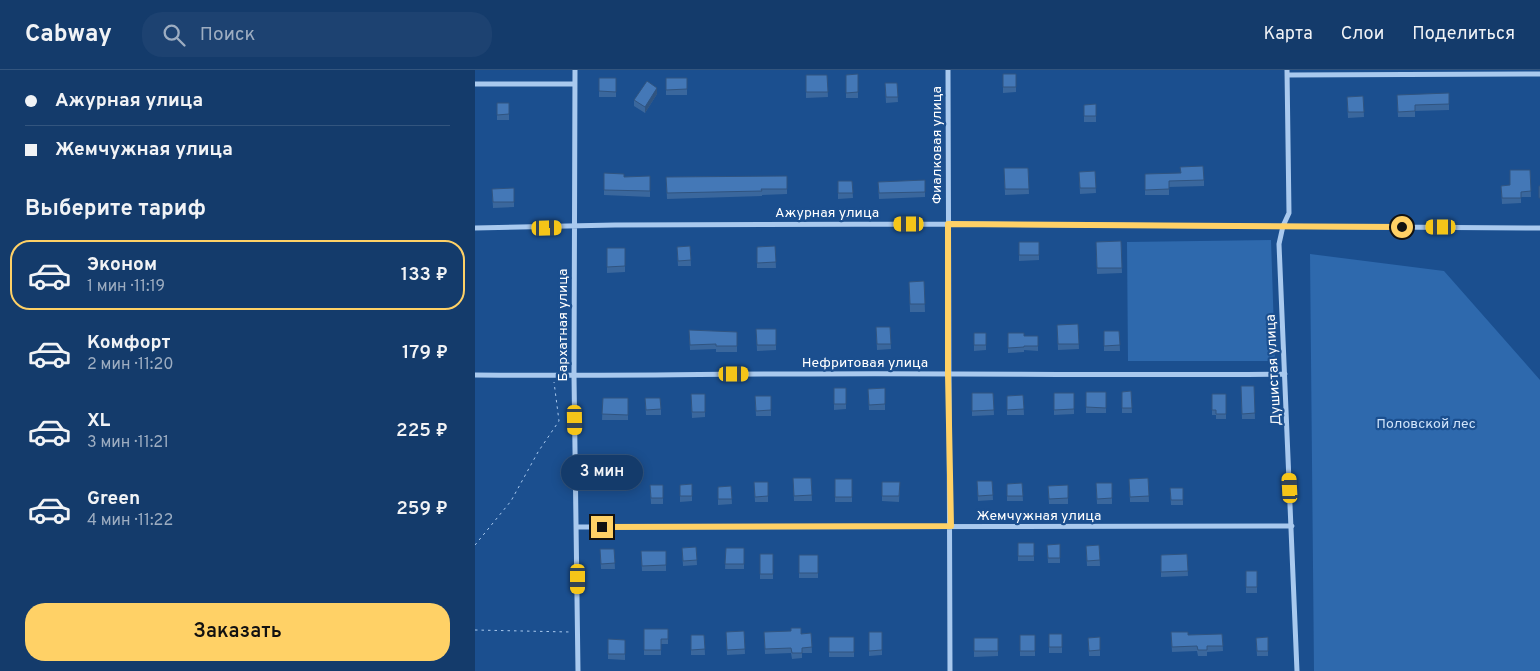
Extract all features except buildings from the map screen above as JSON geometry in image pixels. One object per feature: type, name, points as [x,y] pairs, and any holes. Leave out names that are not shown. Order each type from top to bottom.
[{"type":"street","name":"Бархатная улица","points":[[575,70],[574,376],[579,631],[578,671]]},
{"type":"street","name":"Фиалковая улица","points":[[948,70],[950,671]]},
{"type":"street","points":[[1287,72],[1540,74]]},
{"type":"street","name":"Душистая улица","points":[[1287,72],[1289,213],[1283,226],[1279,244],[1297,671]]},
{"type":"street","points":[[475,84],[575,84]]},
{"type":"street","name":"Ажурная улица","points":[[475,228],[625,225],[948,224],[1540,228]]},
{"type":"street","name":"Нефритовая улица","points":[[475,374],[574,376],[948,374],[1131,376],[1285,374]]},
{"type":"street","name":"Жемчужная улица","points":[[577,527],[1292,526]]},
{"type":"path","points":[[475,545],[511,501],[538,452],[559,421],[553,375]]},
{"type":"path","points":[[475,630],[579,631]]},
{"type":"green space","points":[[1271,240],[1275,361],[1128,361],[1127,242]]},
{"type":"green space","name":"Половской лес","points":[[1310,254],[1444,271],[1540,380],[1540,671],[1314,671]]},
{"type":"route","points":[[602,527],[951,526],[948,224],[1402,227]]}]
